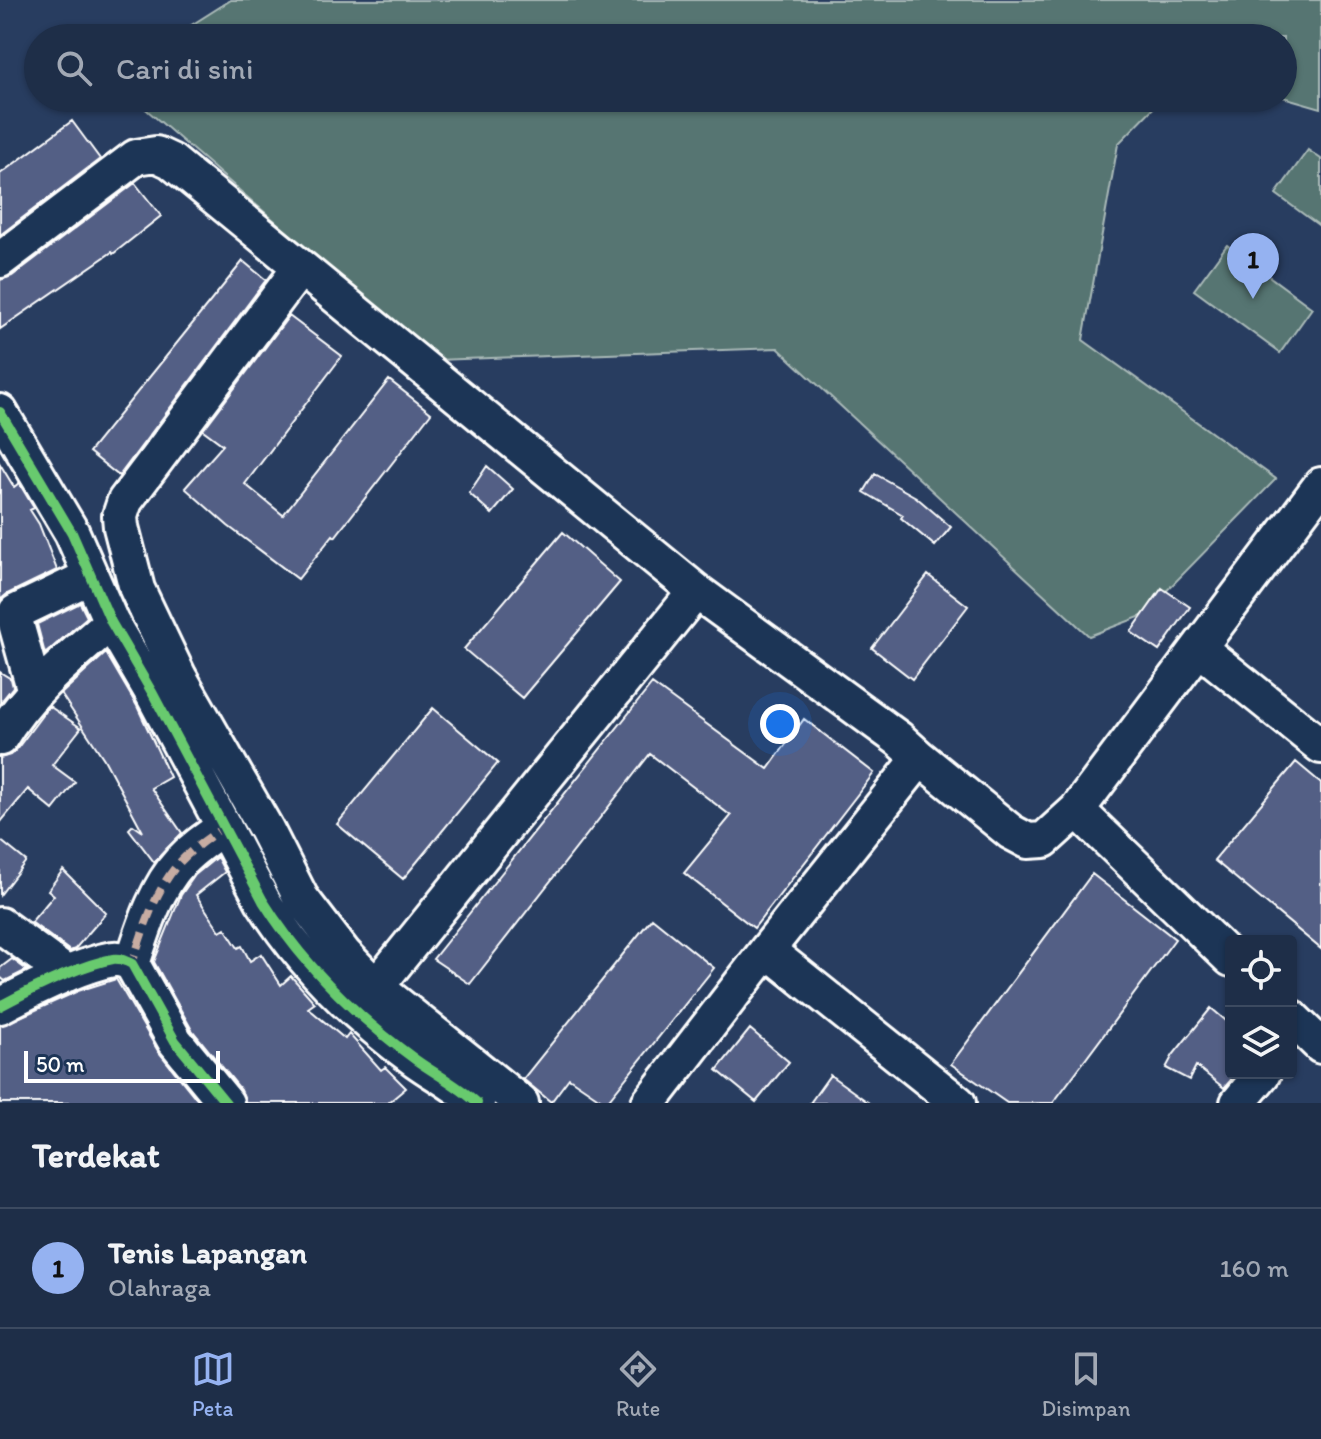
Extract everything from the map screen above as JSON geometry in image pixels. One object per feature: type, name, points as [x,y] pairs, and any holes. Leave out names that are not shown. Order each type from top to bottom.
[{"type":"street","points":[[0,260],[136,157],[156,154],[171,161],[696,591],[899,739],[983,812],[1028,841],[1044,840],[1077,810],[1321,485]]},
{"type":"street","points":[[300,268],[125,501],[120,516],[121,527],[137,589],[160,639],[301,898],[344,954],[376,987],[521,1103]]},
{"type":"street","points":[[4,428],[72,533],[111,622],[283,933],[352,1007],[466,1100]]},
{"type":"street","points":[[35,692],[15,620],[16,612],[91,576]]},
{"type":"street","points":[[376,987],[696,591]]},
{"type":"street","points":[[0,738],[52,673],[111,622]]},
{"type":"street","points":[[1199,648],[1321,746]]},
{"type":"street","points":[[649,1103],[920,758]]},
{"type":"street","points":[[1077,810],[1225,953]]},
{"type":"street","points":[[132,964],[148,920],[171,873],[194,848],[224,827]]},
{"type":"street","points":[[0,925],[67,974]]},
{"type":"street","points":[[767,950],[958,1103]]},
{"type":"street","points":[[0,1006],[67,974],[113,959],[132,964],[175,1041],[226,1103]]},
{"type":"street","points":[[1238,1103],[1258,1079]]},
{"type":"green space","points":[[231,0],[1321,0],[1321,108],[1297,101],[1297,24],[193,24]]},
{"type":"green space","points":[[149,112],[1149,112],[1118,144],[1083,340],[1276,479],[1142,616],[1089,636],[778,348],[435,360]]},
{"type":"green space","points":[[1308,150],[1321,159],[1321,227],[1276,194]]},
{"type":"green space","points":[[1227,245],[1312,308],[1280,353],[1194,290]]},
{"type":"building","points":[[72,121],[100,159],[0,235],[0,174]]},
{"type":"building","points":[[135,183],[161,216],[113,254],[0,329],[0,280],[12,276]]},
{"type":"building","points":[[243,261],[266,280],[119,476],[89,452]]},
{"type":"building","points":[[289,316],[342,356],[245,484],[283,515],[389,380],[431,413],[335,537],[333,535],[298,579],[228,526],[185,488],[223,445],[203,430]]},
{"type":"building","points":[[0,464],[14,487],[19,483],[34,508],[30,510],[39,524],[57,570],[0,600]]},
{"type":"building","points":[[487,466],[513,489],[492,514],[469,493]]},
{"type":"building","points":[[875,474],[916,497],[951,527],[935,546],[901,518],[903,515],[864,492]]},
{"type":"building","points":[[563,532],[620,582],[522,698],[464,649]]},
{"type":"building","points":[[928,575],[968,606],[912,679],[872,648]]},
{"type":"building","points":[[1162,588],[1190,607],[1159,651],[1131,632]]},
{"type":"building","points":[[80,603],[87,617],[45,654],[37,624]]},
{"type":"building","points":[[106,653],[137,706],[170,777],[151,788],[182,833],[154,862],[129,829],[133,825],[143,832],[104,759],[61,694]]},
{"type":"building","points":[[0,672],[11,679],[13,687],[0,703]]},
{"type":"building","points":[[652,684],[768,769],[804,719],[874,773],[754,928],[684,873],[731,816],[650,754],[470,984],[433,959]]},
{"type":"building","points":[[49,706],[81,728],[52,765],[75,782],[53,810],[28,789],[0,823],[0,758],[16,750]]},
{"type":"building","points":[[433,708],[498,763],[403,879],[337,824]]},
{"type":"building","points":[[1296,762],[1321,783],[1321,949],[1214,860]]},
{"type":"building","points":[[0,840],[26,861],[0,895]]},
{"type":"building","points":[[217,857],[225,872],[196,895],[220,931],[225,928],[238,948],[242,946],[250,961],[261,954],[281,985],[291,976],[315,1003],[308,1008],[345,1039],[349,1034],[381,1070],[385,1067],[406,1088],[388,1103],[246,1103],[241,1090],[192,1030],[154,962],[181,895],[195,875]]},
{"type":"building","points":[[63,870],[106,913],[70,951],[31,922],[54,895],[48,890]]},
{"type":"building","points":[[1092,874],[1175,939],[1053,1103],[1007,1103],[951,1064]]},
{"type":"building","points":[[652,918],[714,968],[606,1103],[569,1078],[551,1102],[523,1079]]},
{"type":"building","points":[[12,959],[27,970],[5,981],[0,977],[0,968]]},
{"type":"building","points":[[116,979],[158,1051],[200,1103],[0,1103],[0,1026],[78,991]]},
{"type":"building","points":[[1211,1008],[1225,1020],[1225,1079],[1231,1080],[1224,1088],[1196,1066],[1189,1080],[1166,1068]]},
{"type":"building","points":[[750,1029],[789,1062],[756,1102],[717,1070]]},
{"type":"building","points":[[830,1075],[869,1103],[810,1103]]},
{"type":"marked path","points":[[126,961],[132,964],[151,911],[171,873],[190,852],[224,827]]},
{"type":"cycle path","points":[[0,412],[72,533],[111,622],[278,924],[313,968],[352,1007],[416,1060],[477,1103]]},
{"type":"cycle path","points":[[0,1006],[86,967],[121,959],[132,964],[175,1041],[226,1103]]},
{"type":"place","name":"Tenis Lapangan","points":[[1253,299]]}]
